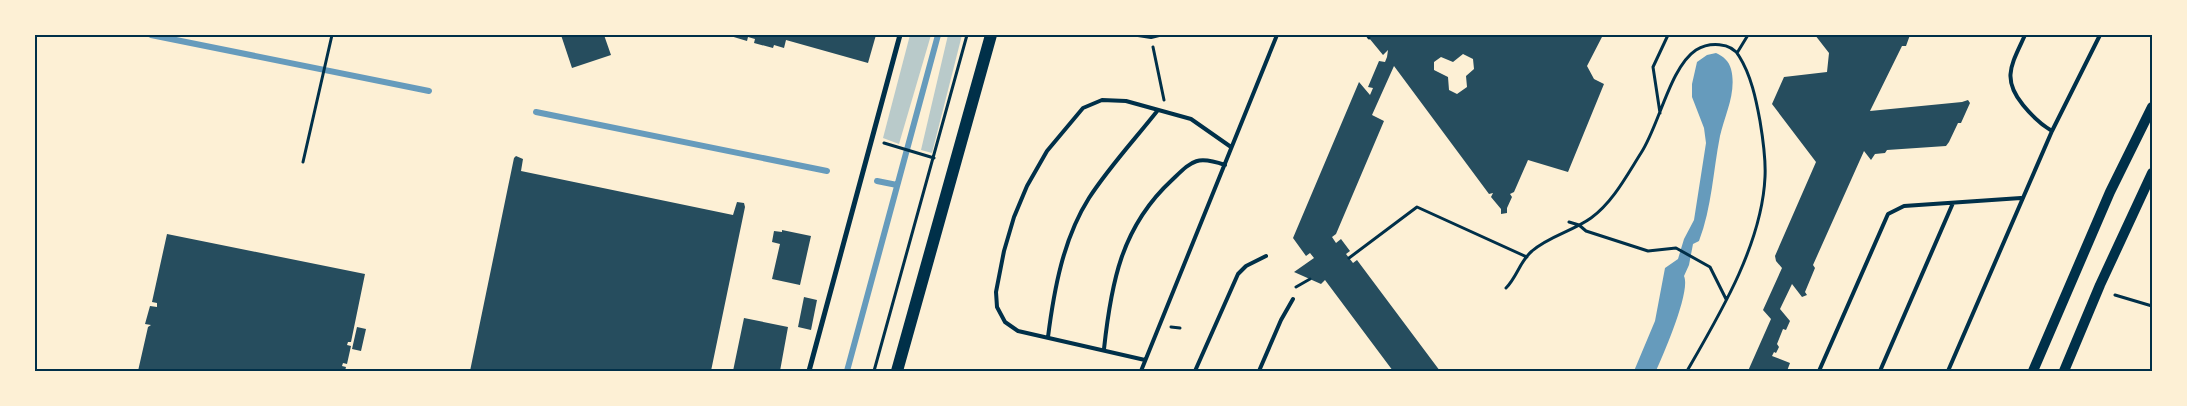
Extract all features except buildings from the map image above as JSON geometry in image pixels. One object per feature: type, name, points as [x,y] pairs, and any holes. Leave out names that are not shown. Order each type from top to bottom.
[{"type":"main road","points":[[897,371],[991,35]]},
{"type":"main road","points":[[2033,371],[2110,192],[2152,107]]},
{"type":"main road","points":[[2064,371],[2100,285],[2152,173]]},
{"type":"street","points":[[809,371],[900,35]]},
{"type":"lane","points":[[1138,35],[1151,37],[1159,35]]},
{"type":"lane","points":[[1140,371],[1277,35]]},
{"type":"lane","points":[[2025,35],[2011,65],[2009,81],[2014,94],[2033,117],[2052,130]]},
{"type":"lane","points":[[1948,371],[2021,198],[2052,130],[2100,35]]},
{"type":"lane","points":[[1145,360],[1018,331],[1005,322],[997,307],[996,292],[1004,251],[1014,217],[1027,186],[1047,151],[1083,108],[1092,103],[1114,99],[1191,119],[1231,147]]},
{"type":"lane","points":[[1048,337],[1063,259],[1074,227],[1089,198],[1158,110]]},
{"type":"lane","points":[[1104,350],[1116,271],[1127,240],[1141,213],[1155,195],[1192,162],[1205,159],[1224,165]]},
{"type":"lane","points":[[1819,371],[1888,214],[1904,206],[2021,198]]},
{"type":"lane","points":[[1880,371],[1953,203]]},
{"type":"lane","points":[[1195,371],[1238,274],[1246,266],[1266,256]]},
{"type":"lane","points":[[1259,371],[1281,320],[1293,299]]},
{"type":"path","points":[[303,162],[332,35]]},
{"type":"path","points":[[874,371],[967,35]]},
{"type":"path","points":[[1660,113],[1653,67],[1668,35]]},
{"type":"path","points":[[1737,53],[1748,35]]},
{"type":"path","points":[[1151,37],[1166,112]]},
{"type":"path","points":[[1506,288],[1527,257],[1554,237],[1579,225],[1602,209],[1643,150],[1677,73],[1694,51],[1716,44],[1725,46],[1737,53],[1745,65],[1757,104],[1765,160],[1765,177],[1757,223],[1726,300],[1687,371]]},
{"type":"path","points":[[871,140],[934,158]]},
{"type":"path","points":[[1349,258],[1417,206],[1527,257]]},
{"type":"path","points":[[1569,222],[1579,225],[1586,231],[1648,251],[1676,248],[1710,267],[1726,300]]},
{"type":"path","points":[[1289,290],[1310,279]]},
{"type":"path","points":[[2115,296],[2152,306]]},
{"type":"shaded area","points":[[910,35],[931,35],[899,144],[883,138]]},
{"type":"shaded area","points":[[948,35],[962,35],[932,153],[921,150]]},
{"type":"water","points":[[1716,53],[1729,64],[1733,86],[1720,136],[1707,215],[1699,241],[1693,244],[1689,265],[1684,276],[1684,295],[1656,371],[1634,371],[1655,321],[1665,268],[1678,259],[1684,239],[1694,220],[1706,143],[1704,128],[1692,97],[1692,84],[1697,62],[1707,55]]},
{"type":"waterway","points":[[151,35],[429,91]]},
{"type":"waterway","points":[[847,371],[938,35]]},
{"type":"waterway","points":[[536,112],[827,171]]},
{"type":"waterway","points":[[877,181],[897,185]]}]
